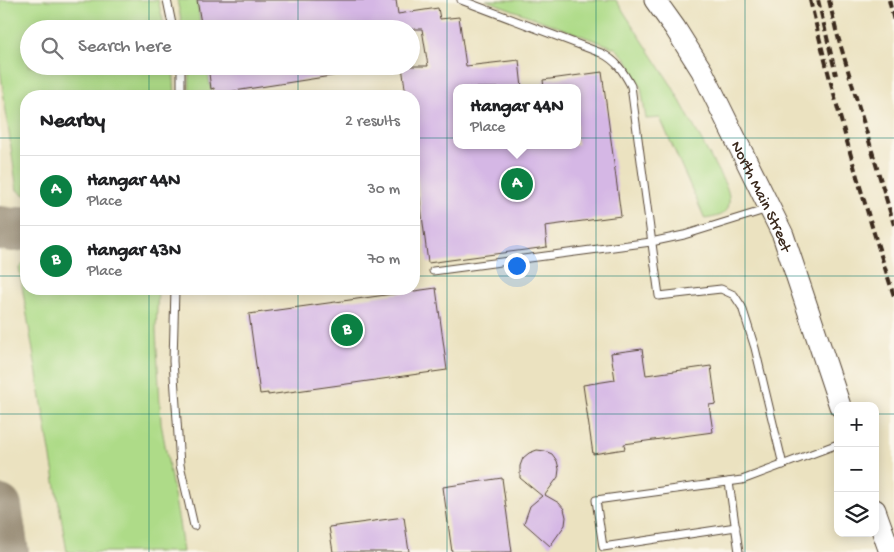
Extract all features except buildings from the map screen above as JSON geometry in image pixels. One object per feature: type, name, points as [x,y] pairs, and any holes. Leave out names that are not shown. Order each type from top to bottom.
[{"type":"main road","name":"North Main Street","points":[[655,0],[702,71],[783,235],[839,402]]},
{"type":"main road","points":[[879,521],[890,552]]},
{"type":"lane","points":[[167,0],[171,20]]},
{"type":"lane","points":[[461,0],[601,54],[610,58],[620,67],[631,86],[659,296],[721,289],[728,291],[739,300],[752,337],[783,464]]},
{"type":"lane","points":[[181,75],[181,90]]},
{"type":"lane","points":[[433,271],[652,242],[684,235],[770,208]]},
{"type":"lane","points":[[175,295],[173,361],[179,456],[194,526]]},
{"type":"lane","points":[[736,527],[603,546],[596,500],[742,480],[834,445]]},
{"type":"lane","points":[[729,482],[740,552]]},
{"type":"green space","points":[[0,0],[158,0],[163,20],[20,20],[20,75],[174,75],[175,90],[20,90],[20,192],[17,190],[0,68]]},
{"type":"green space","points":[[177,0],[197,0],[200,20],[181,20]]},
{"type":"green space","points":[[486,0],[616,0],[672,86],[726,186],[729,202],[725,213],[705,219],[660,118],[646,119],[641,87],[626,58],[615,48]]},
{"type":"green space","points":[[190,75],[208,75],[211,90],[189,90]]},
{"type":"green space","points":[[24,295],[158,295],[156,330],[161,423],[183,552],[67,552]]},
{"type":"taxiway","points":[[0,228],[20,229]]},
{"type":"taxiway","points":[[0,507],[7,552]]},
{"type":"railway","points":[[810,0],[849,149],[894,296]]},
{"type":"railway","points":[[818,0],[836,75]]},
{"type":"railway","points":[[829,0],[836,30],[894,225]]},
{"type":"railway","points":[[889,0],[894,21]]},
{"type":"place","name":"Hangar 44N","points":[[517,184]]},
{"type":"place","name":"Hangar 43N","points":[[347,330]]}]
